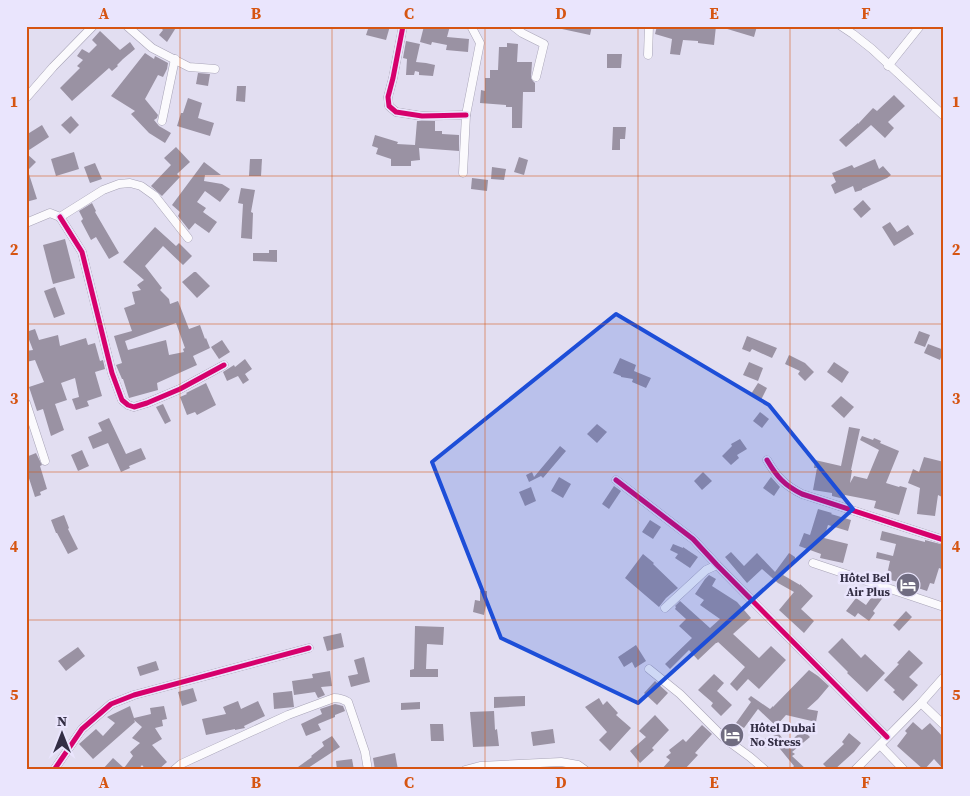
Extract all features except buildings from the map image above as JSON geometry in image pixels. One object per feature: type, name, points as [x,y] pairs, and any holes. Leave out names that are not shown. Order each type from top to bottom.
[{"type":"street","points":[[26,98],[93,26]]},
{"type":"street","points":[[127,26],[152,48],[189,67],[215,69]]},
{"type":"street","points":[[403,26],[394,78],[388,97],[390,106],[396,112],[422,116],[466,115]]},
{"type":"street","points":[[463,173],[466,115],[480,43],[471,26]]},
{"type":"street","points":[[513,26],[522,33],[544,44],[536,77]]},
{"type":"street","points":[[648,56],[650,26]]},
{"type":"street","points":[[841,26],[872,49],[888,66],[944,116]]},
{"type":"street","points":[[888,66],[920,26]]},
{"type":"street","points":[[162,121],[175,59]]},
{"type":"street","points":[[60,218],[104,190],[119,184],[130,183],[141,186],[155,196],[188,238]]},
{"type":"street","points":[[26,223],[50,213],[60,218],[82,252],[112,373],[122,400],[128,406],[134,407],[147,403],[180,389],[224,365]]},
{"type":"street","points":[[26,403],[45,460]]},
{"type":"street","points":[[767,460],[783,483],[802,494],[944,540]]},
{"type":"street","points":[[616,480],[693,539],[887,737]]},
{"type":"street","points":[[813,564],[944,608]]},
{"type":"street","points":[[665,608],[706,570],[717,565]]},
{"type":"street","points":[[54,770],[82,729],[111,704],[134,695],[309,648]]},
{"type":"street","points":[[649,669],[686,699],[724,738],[765,770]]},
{"type":"street","points":[[855,770],[944,678]]},
{"type":"street","points":[[174,770],[181,764],[288,715],[334,698],[343,699],[348,702],[365,752],[368,770]]},
{"type":"street","points":[[921,703],[944,725]]},
{"type":"street","points":[[880,745],[904,770]]},
{"type":"street","points":[[465,770],[480,766],[561,762],[578,765],[585,770]]},
{"type":"highlighted area","points":[[616,314],[769,405],[853,509],[638,703],[501,638],[432,462]]},
{"type":"cycle path","points":[[403,26],[388,97],[389,106],[396,112],[422,116],[466,115]]},
{"type":"cycle path","points":[[60,217],[82,252],[112,373],[122,400],[134,407],[147,403],[180,389],[224,365]]},
{"type":"cycle path","points":[[767,460],[782,480],[802,494],[944,540]]},
{"type":"cycle path","points":[[616,480],[693,539],[887,737]]},
{"type":"cycle path","points":[[54,770],[82,729],[111,704],[134,695],[309,648]]},
{"type":"place","name":"Hôtel Bel Air Plus","points":[[908,585]]},
{"type":"place","name":"Hôtel Dubai No Stress","points":[[732,735]]}]
